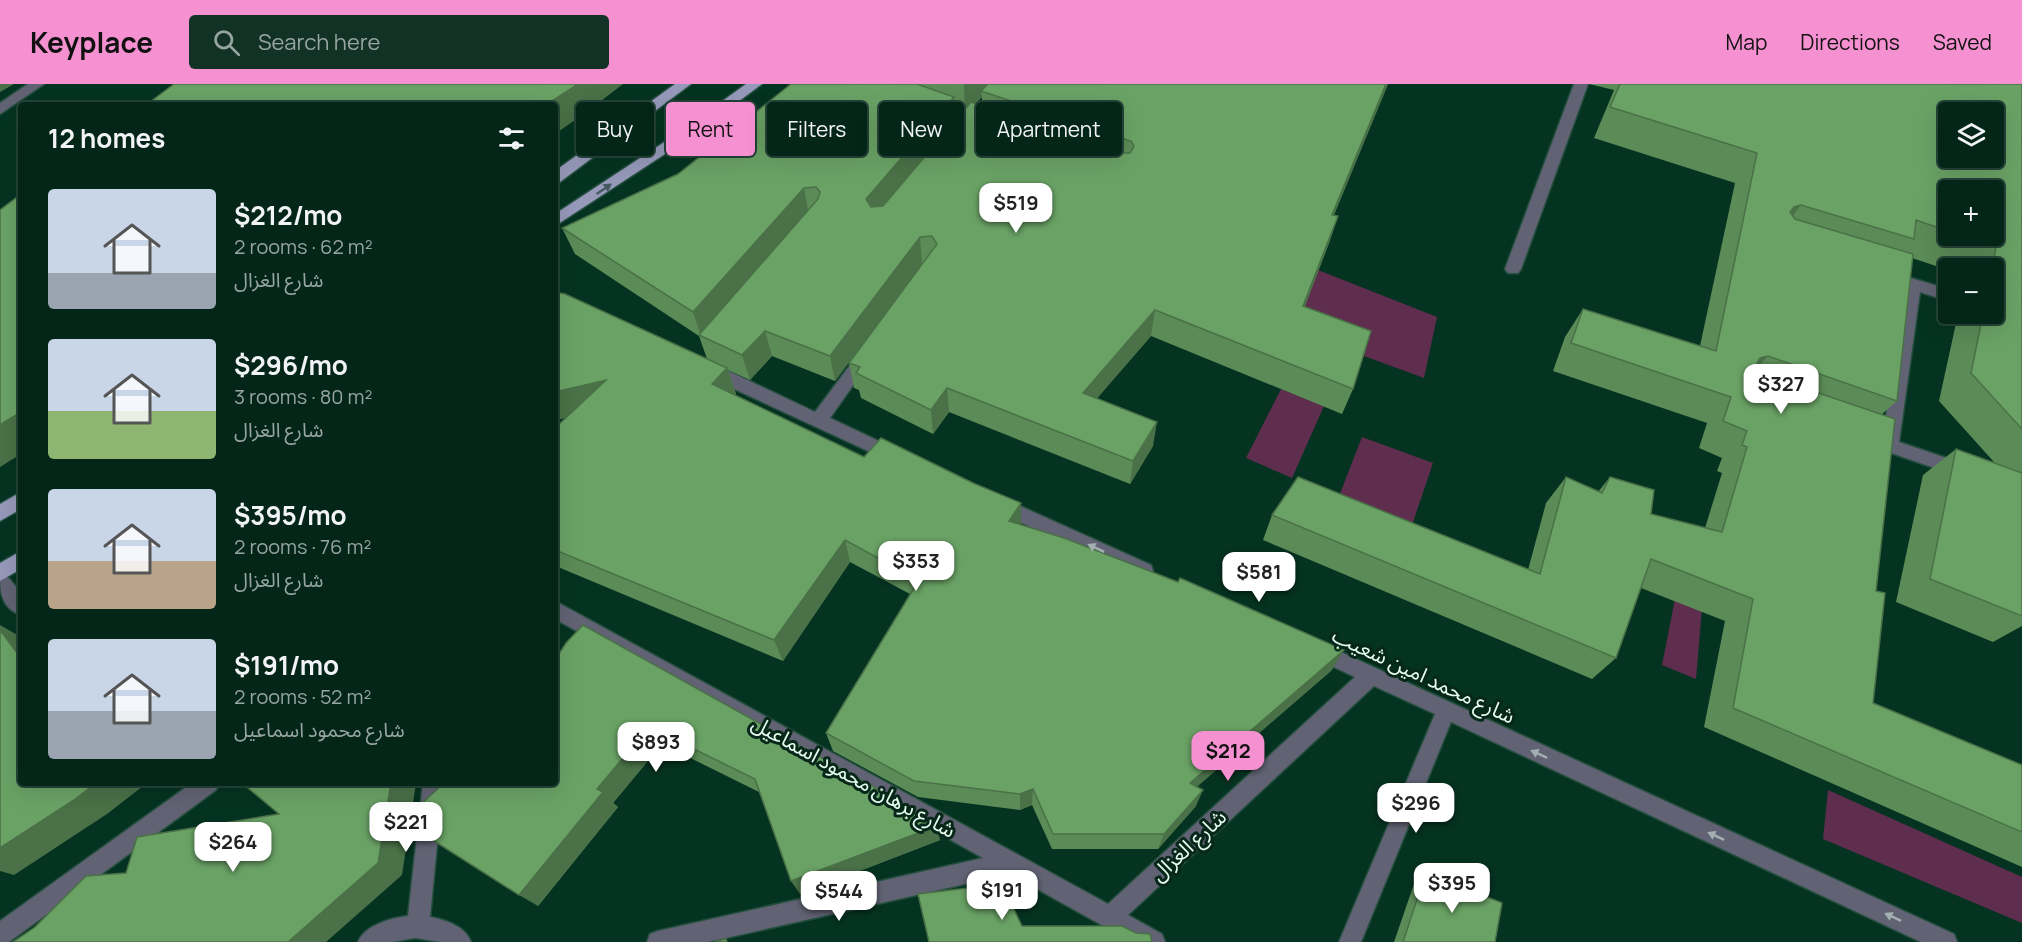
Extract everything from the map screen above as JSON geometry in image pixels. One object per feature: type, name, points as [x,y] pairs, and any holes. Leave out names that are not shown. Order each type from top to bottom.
[{"type":"main road","points":[[558,175],[684,84]]},
{"type":"main road","points":[[558,220],[756,84]]},
{"type":"main road","points":[[0,513],[18,502]]},
{"type":"main road","points":[[0,573],[18,562]]},
{"type":"street","points":[[0,109],[37,84]]},
{"type":"street","points":[[1513,269],[1581,84]]},
{"type":"street","points":[[1867,270],[1938,292]]},
{"type":"street","points":[[1890,445],[1913,285]]},
{"type":"street","points":[[818,421],[874,345]]},
{"type":"street","points":[[693,363],[916,466]]},
{"type":"street","points":[[1858,434],[1978,476]]},
{"type":"street","points":[[981,496],[1166,580]]},
{"type":"street","points":[[0,582],[18,603]]},
{"type":"street","name":"شارع برهان محمود اسماعيل","points":[[558,611],[1154,942]]},
{"type":"street","name":"شارع محمد امين شعيب","points":[[1296,640],[1946,942]]},
{"type":"street","name":"شارع الغزال","points":[[1110,917],[1372,675]]},
{"type":"street","points":[[1350,942],[1446,711]]},
{"type":"street","points":[[0,935],[205,786]]},
{"type":"street","points":[[418,926],[433,786]]},
{"type":"street","points":[[658,942],[1011,863]]},
{"type":"street","points":[[369,942],[396,929],[418,926],[437,928],[460,942]]},
{"type":"shaded area","points":[[1108,262],[1318,270],[1437,317],[1424,378]]},
{"type":"shaded area","points":[[1281,389],[1324,406],[1292,478],[1246,458]]},
{"type":"shaded area","points":[[1362,437],[1433,463],[1410,531],[1336,504]]},
{"type":"shaded area","points":[[1684,553],[1705,573],[1696,679],[1662,665]]},
{"type":"shaded area","points":[[1828,790],[2022,877],[2022,923],[1823,839]]},
{"type":"building","points":[[174,84],[578,84],[551,102],[150,102]]},
{"type":"building","points":[[791,84],[917,84],[954,97],[950,102],[879,102],[879,156],[903,156],[866,199],[871,207],[883,206],[925,156],[964,156],[964,110],[971,102],[976,104],[976,156],[1122,156],[1122,153],[1130,153],[1134,146],[1131,141],[1122,138],[1122,102],[1014,102],[981,91],[988,84],[1386,84],[1332,215],[1338,216],[1303,306],[1371,331],[1353,389],[1155,310],[1083,393],[1157,422],[1133,461],[947,388],[931,410],[856,373],[860,367],[849,363],[937,244],[932,236],[920,237],[830,356],[765,331],[742,355],[699,335],[818,199],[820,192],[816,187],[804,188],[693,312],[562,228],[678,174],[701,156],[755,156],[755,113],[767,103],[767,156],[867,156],[867,102],[768,102]]},
{"type":"building","points":[[1620,84],[2022,84],[2022,429],[1971,373],[1981,324],[2004,324],[2004,258],[1994,258],[1996,247],[1993,246],[2004,246],[2004,180],[1938,180],[1938,228],[1916,220],[1914,239],[1801,205],[1794,207],[1790,212],[1795,219],[1913,254],[1897,401],[1768,356],[1760,358],[1756,365],[1760,373],[1895,419],[1876,591],[1885,593],[1873,703],[2022,765],[2022,832],[1733,708],[1753,599],[1651,559],[1616,658],[1272,515],[1298,477],[1540,574],[1566,477],[1602,493],[1610,477],[1654,490],[1651,514],[1722,532],[1747,447],[1742,445],[1747,431],[1723,421],[1731,397],[1571,343],[1583,309],[1716,351],[1757,153],[1610,107]]},
{"type":"building","points":[[18,196],[18,414],[0,425],[0,210]]},
{"type":"building","points":[[558,293],[727,368],[712,384],[864,457],[881,438],[973,483],[1021,503],[1009,521],[1064,538],[1178,582],[1180,578],[1344,650],[1190,783],[1203,790],[1164,834],[1053,834],[1033,789],[1020,794],[914,781],[826,733],[919,580],[845,540],[774,640],[558,551],[558,425],[606,380],[558,391]]},
{"type":"building","points":[[1956,449],[2022,473],[2022,616],[1930,579]]},
{"type":"building","points":[[583,625],[888,795],[937,826],[791,881],[755,779],[649,727],[597,789],[603,792],[519,895],[417,830],[419,806],[441,786],[558,786],[558,655]]},
{"type":"building","points":[[0,630],[18,654],[18,786],[92,786],[0,848]]},
{"type":"building","points":[[246,786],[391,786],[378,863],[288,942],[13,942],[35,927],[86,876],[126,873],[137,837],[279,814]]},
{"type":"building","points":[[1426,872],[1502,903],[1495,942],[1403,942]]},
{"type":"building","points":[[1002,884],[1022,926],[1122,926],[1136,933],[1150,934],[1152,942],[929,942],[918,894]]}]
